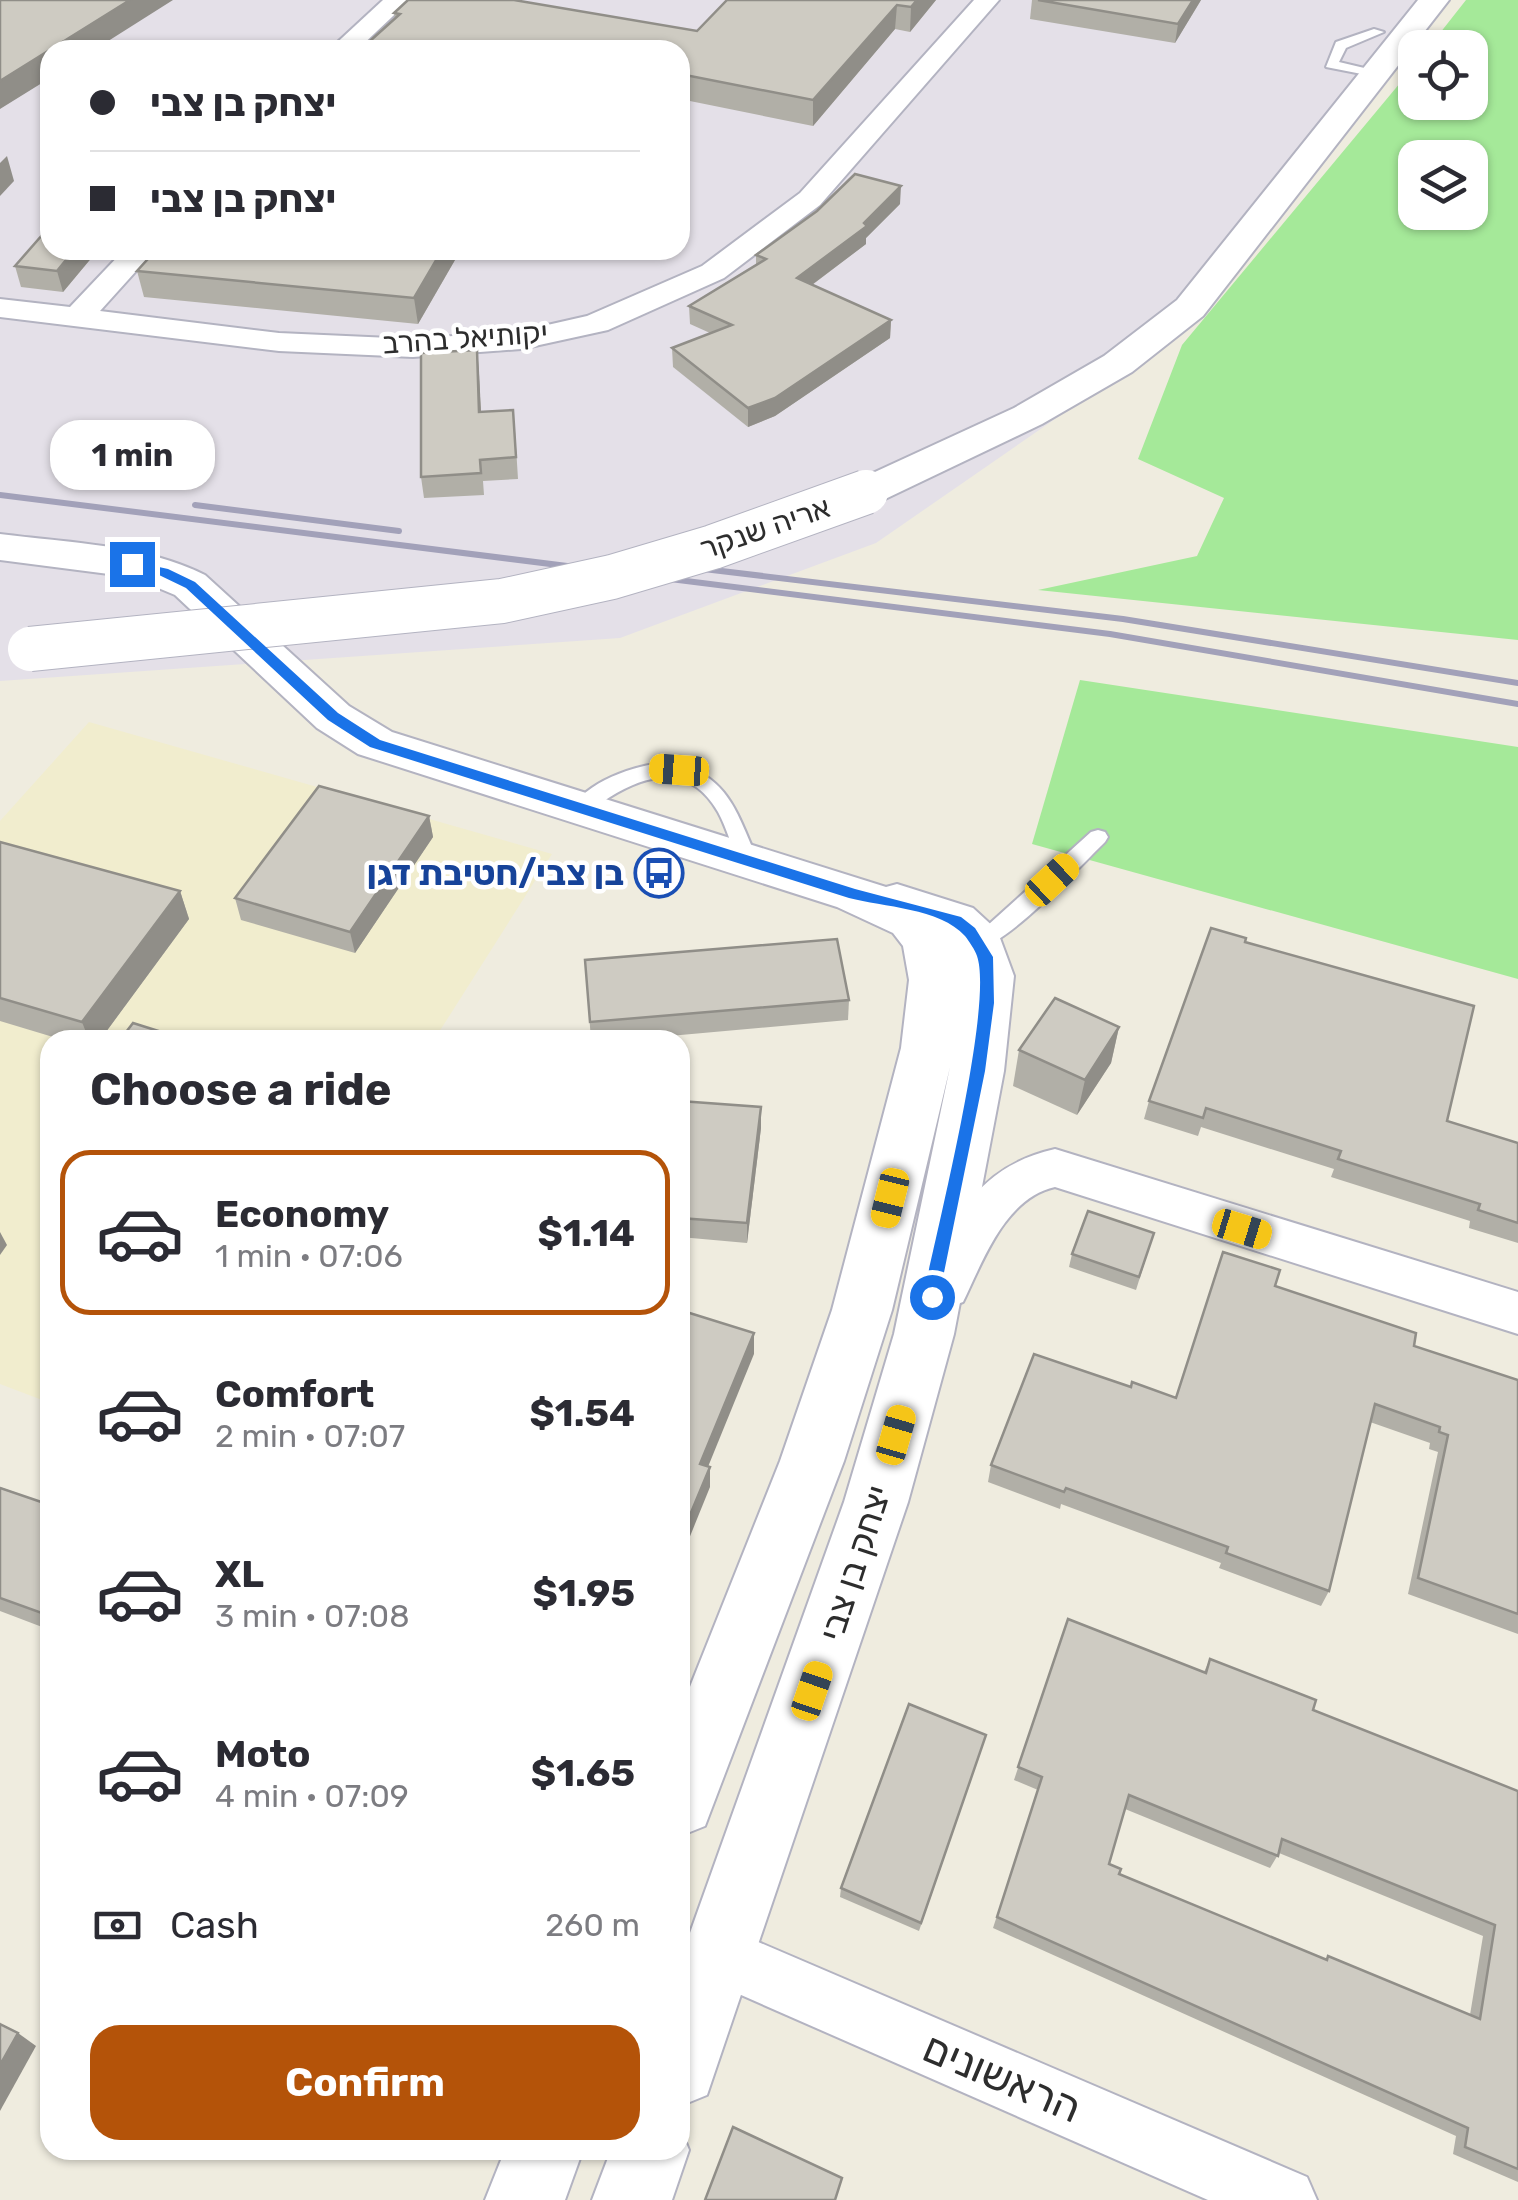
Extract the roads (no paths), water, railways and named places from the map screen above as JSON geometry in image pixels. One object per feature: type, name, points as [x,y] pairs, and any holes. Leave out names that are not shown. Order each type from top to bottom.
[{"type":"street","points":[[353,40],[398,0]]},
{"type":"street","name":"יקותיאל בהרב","points":[[0,308],[279,342],[414,348],[521,340],[597,323],[714,272],[810,199],[987,0]]},
{"type":"street","name":"אריה שנקר","points":[[1372,74],[1378,32],[1394,0]]},
{"type":"street","name":"אריה שנקר","points":[[15,650],[502,602],[612,577],[713,547],[866,492],[983,438],[1074,390],[1118,364],[1190,308],[1434,0]]},
{"type":"street","points":[[78,318],[131,260]]},
{"type":"street","name":"יצחק בן צבי","points":[[0,547],[163,572],[190,585],[356,733],[375,744],[854,894],[911,920],[928,941],[936,980],[928,1048],[862,1310],[812,1461],[690,1775]]},
{"type":"street","name":"יצחק בן צבי","points":[[690,2041],[876,1502],[924,1334],[977,1071],[988,976],[979,943],[955,921],[900,903],[854,894]]},
{"type":"street","points":[[924,1334],[978,1226],[1014,1181],[1039,1169],[1055,1168],[1518,1313]]},
{"type":"street","name":"הראשונים","points":[[721,1956],[1284,2200]]},
{"type":"street","points":[[525,2200],[540,2160]]},
{"type":"street","points":[[632,2200],[646,2160]]},
{"type":"lane","points":[[582,806],[622,778],[648,768],[679,770],[709,785],[726,808],[747,858]]},
{"type":"lane","points":[[979,943],[1007,923],[1098,838]]},
{"type":"railway","points":[[0,495],[1110,634],[1518,704]]},
{"type":"railway","points":[[195,505],[399,531]]},
{"type":"railway","points":[[612,558],[1123,619],[1518,683]]},
{"type":"place","name":"בן צבי/חטיבת דגן","points":[[659,873]]}]
